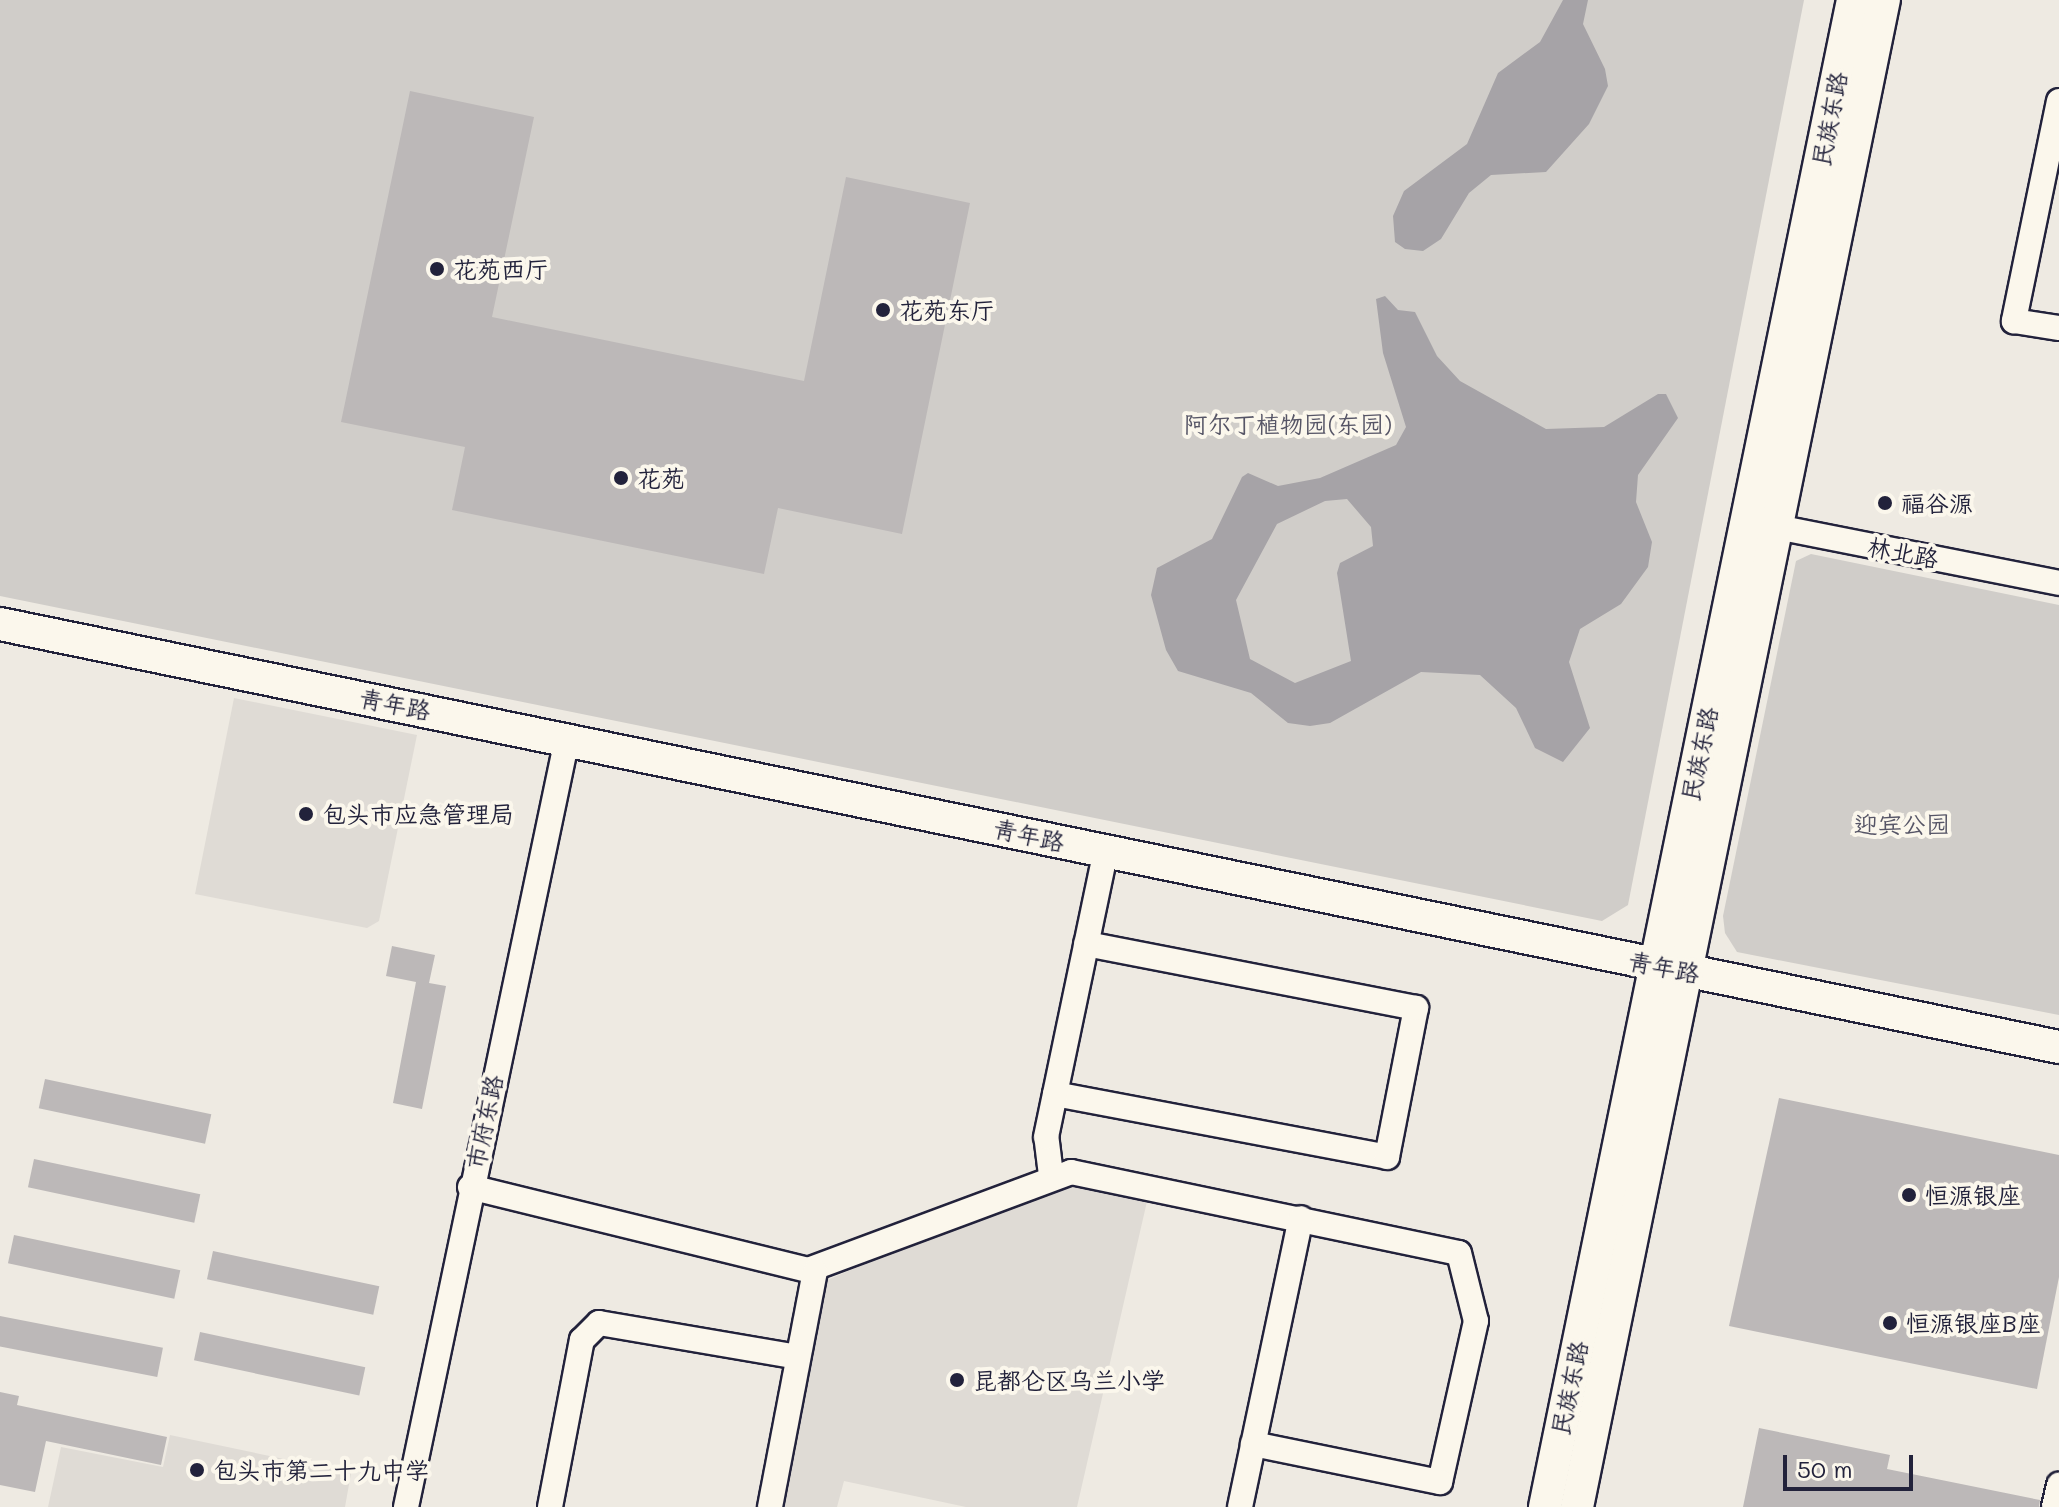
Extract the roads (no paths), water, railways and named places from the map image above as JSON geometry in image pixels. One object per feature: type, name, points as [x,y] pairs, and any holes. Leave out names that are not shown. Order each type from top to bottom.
[{"type":"main road","name":"民族东路","points":[[1577,1507],[1686,972],[1853,0]]},
{"type":"main road","name":"民族东路","points":[[1545,1507],[1655,966],[1763,524],[1884,0]]},
{"type":"main road","name":"青年路","points":[[0,624],[2059,1047]]},
{"type":"street","points":[[2059,101],[2014,321],[2059,328]]},
{"type":"street","name":"林北路","points":[[1763,524],[2059,583]]},
{"type":"street","name":"市府东路","points":[[406,1507],[470,1187],[567,739]]},
{"type":"street","points":[[1051,1175],[1045,1151],[1106,851]]},
{"type":"street","points":[[1055,1094],[1387,1157],[1416,1008],[1086,944]]},
{"type":"street","points":[[470,1187],[815,1271],[1051,1175],[1081,1173],[1459,1253],[1476,1321],[1440,1482],[1253,1444]]},
{"type":"street","points":[[1240,1507],[1301,1218]]},
{"type":"street","points":[[770,1507],[815,1271]]},
{"type":"street","points":[[550,1507],[582,1340],[599,1323],[798,1357]]},
{"type":"street","points":[[2054,1507],[2059,1485]]},
{"type":"place","name":"花苑西厅","points":[[437,269]]},
{"type":"place","name":"花苑东厅","points":[[883,310]]},
{"type":"place","name":"花苑","points":[[621,478]]},
{"type":"place","name":"福谷源","points":[[1885,503]]},
{"type":"place","name":"包头市应急管理局","points":[[306,814]]},
{"type":"place","name":"恒源银座","points":[[1909,1195]]},
{"type":"place","name":"恒源银座B座","points":[[1890,1323]]},
{"type":"place","name":"昆都仑区乌兰小学","points":[[957,1380]]},
{"type":"place","name":"包头市第二十九中学","points":[[197,1470]]},
{"type":"park label","name":"阿尔丁植物园(东园)","points":[[1288,424]]},
{"type":"park label","name":"迎宾公园","points":[[1902,824]]}]
